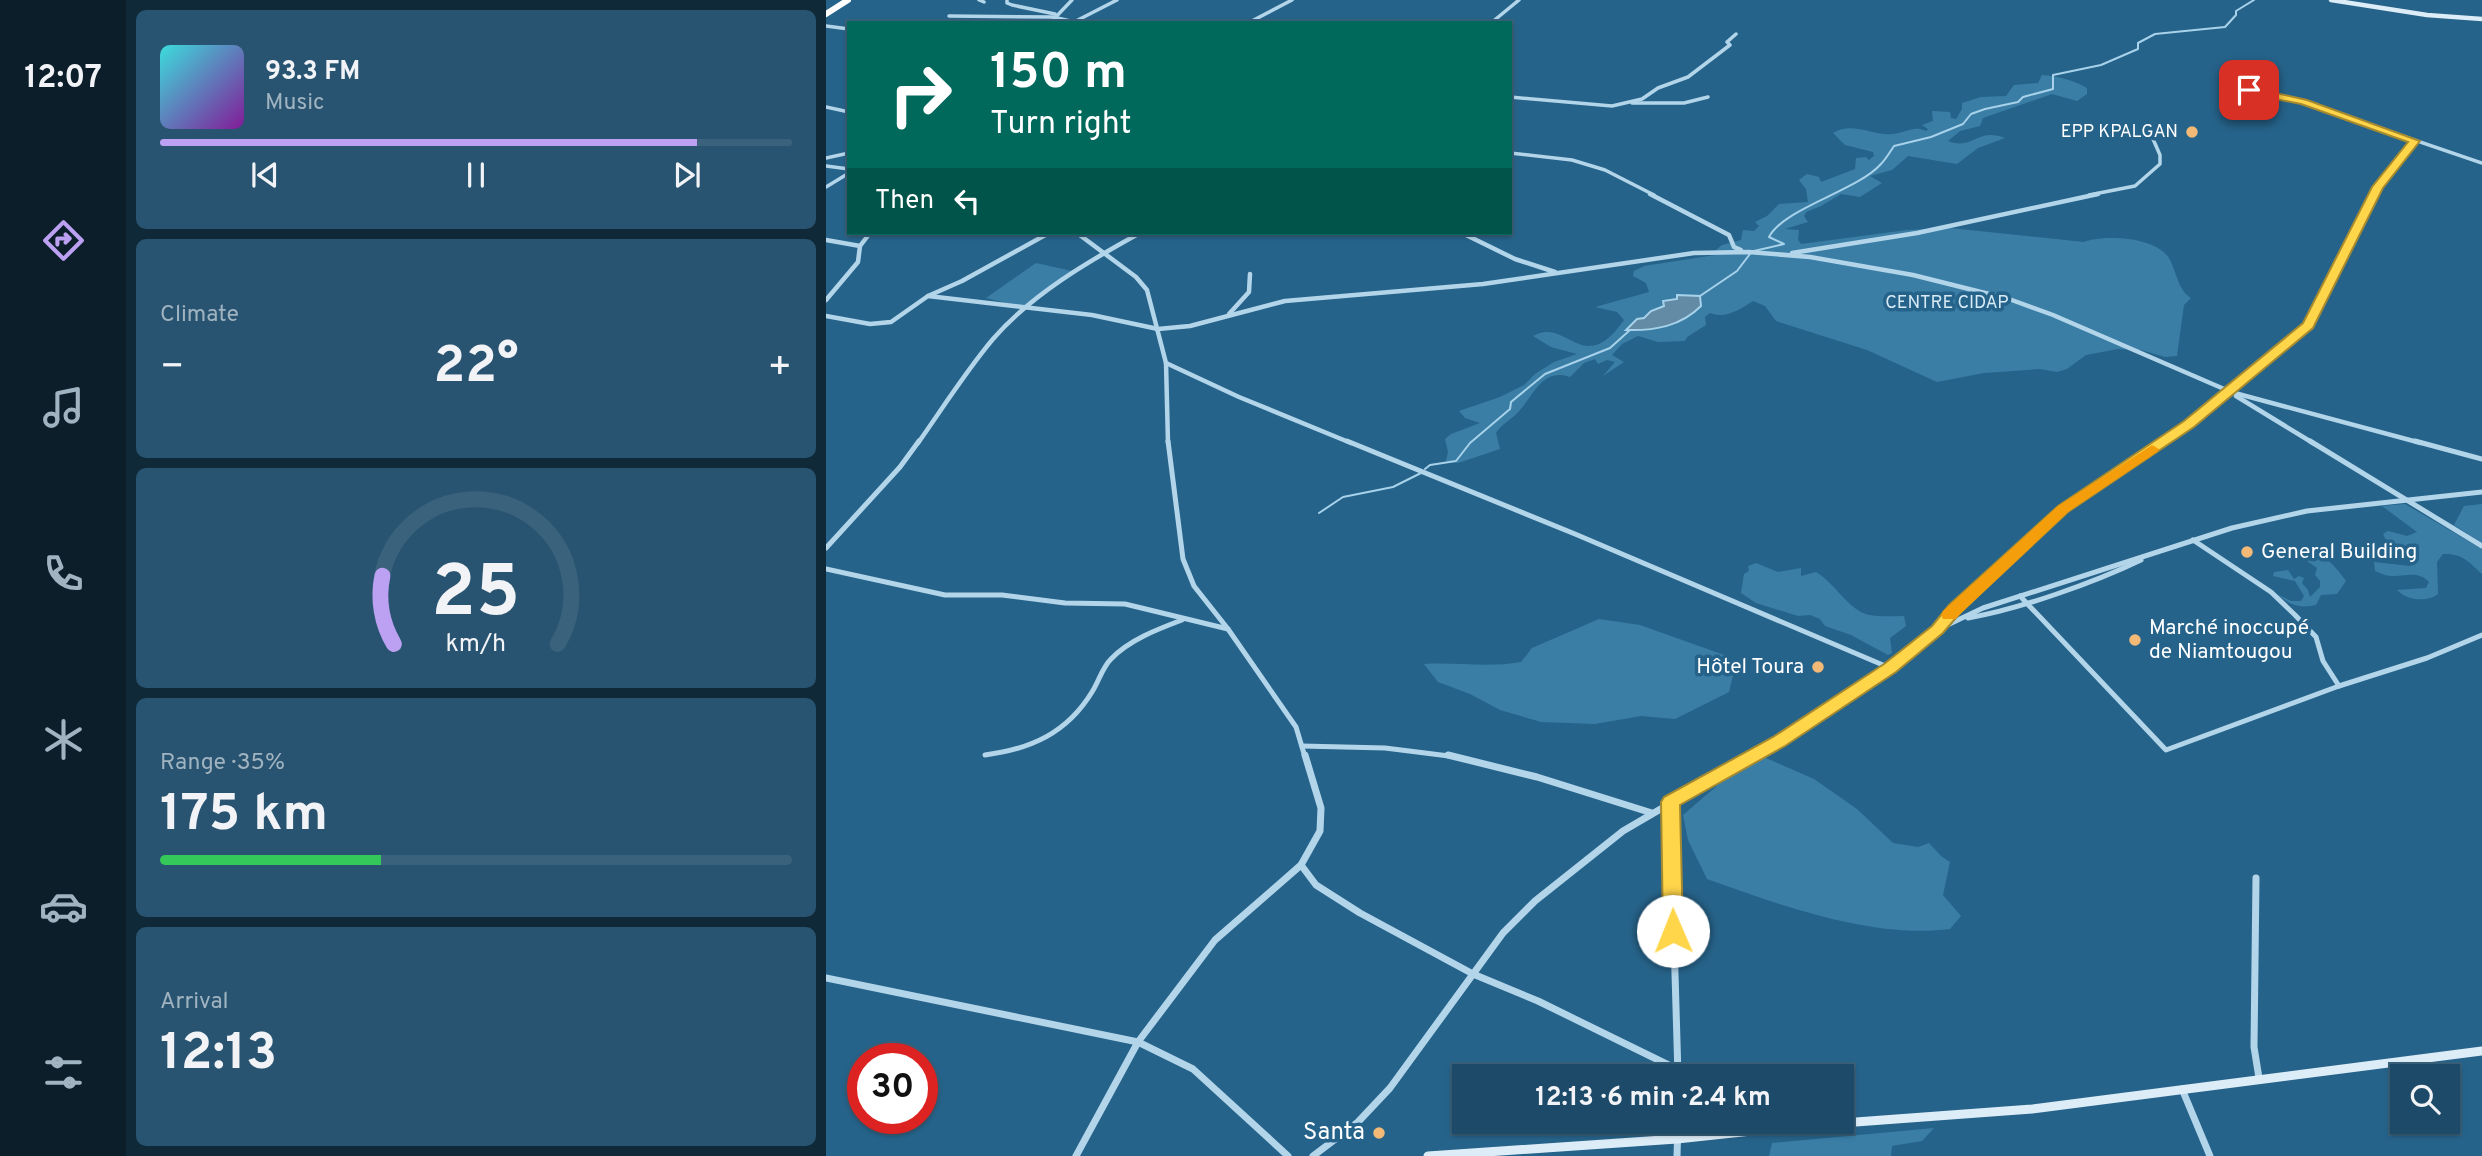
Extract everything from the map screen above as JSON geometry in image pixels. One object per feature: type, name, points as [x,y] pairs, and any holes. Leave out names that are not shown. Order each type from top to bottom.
[{"type":"highway","points":[[826,14],[848,0]]},
{"type":"main road","points":[[2331,0],[2427,15],[2482,19]]},
{"type":"main road","points":[[1854,1122],[2032,1109],[2482,1051]]},
{"type":"main road","points":[[1428,1156],[1723,1134]]},
{"type":"street","points":[[979,0],[984,2]]},
{"type":"street","points":[[999,0],[1073,21]]},
{"type":"street","points":[[1051,21],[1072,0]]},
{"type":"street","points":[[1078,21],[1117,0]]},
{"type":"street","points":[[1252,21],[1292,0]]},
{"type":"street","points":[[1493,21],[1519,0]]},
{"type":"street","points":[[949,16],[1056,16]]},
{"type":"street","points":[[826,26],[847,29]]},
{"type":"street","points":[[1512,97],[1612,106],[1642,99],[1658,88],[1688,77],[1730,45],[1727,42],[1737,34]]},
{"type":"street","points":[[2222,85],[2303,102],[2482,163]]},
{"type":"street","points":[[1626,103],[1684,103],[1708,97]]},
{"type":"street","points":[[826,107],[847,112]]},
{"type":"street","points":[[1785,254],[1917,233],[2013,210],[2135,186],[2160,163],[2160,155],[2153,139],[2168,125]]},
{"type":"street","points":[[1313,1156],[1358,1122],[1390,1088],[1503,933],[1535,901],[1623,831],[1779,741],[1890,668],[1937,629],[1955,608],[2063,509],[2189,424],[2309,325],[2378,187],[2415,141]]},
{"type":"street","points":[[826,158],[847,153]]},
{"type":"street","points":[[1512,153],[1572,160],[1605,170],[1729,235],[1734,247],[1746,252]]},
{"type":"street","points":[[826,166],[847,171]]},
{"type":"street","points":[[826,187],[847,172]]},
{"type":"street","points":[[826,300],[858,262],[860,246],[868,235]]},
{"type":"street","points":[[826,316],[870,324],[891,322],[928,296],[962,281],[1045,235]]},
{"type":"street","points":[[1076,1156],[1138,1042],[1215,940],[1301,865],[1320,831],[1321,808],[1296,727],[1228,629],[1194,586],[1183,559],[1168,455],[1166,363],[1147,290],[1136,277],[1080,235]]},
{"type":"street","points":[[826,548],[900,467],[993,339],[1024,308],[1104,253],[1136,235]]},
{"type":"street","points":[[1466,235],[1515,259],[1558,273]]},
{"type":"street","points":[[826,240],[860,246]]},
{"type":"street","points":[[928,296],[1092,315],[1158,329],[1190,326],[1296,299],[1483,284],[1694,253],[1785,254],[1889,270],[2009,299],[2053,315],[2231,392],[2482,459]]},
{"type":"street","points":[[1229,314],[1250,293],[1253,284],[1250,274]]},
{"type":"street","points":[[1166,363],[1261,406],[1428,473],[1890,668]]},
{"type":"street","points":[[2231,392],[2482,546]]},
{"type":"street","points":[[1937,629],[1983,608],[2110,565],[2145,558],[2193,540],[2307,511],[2482,492]]},
{"type":"street","points":[[2193,540],[2271,592],[2295,615],[2316,637],[2323,661],[2339,685]]},
{"type":"street","points":[[1961,619],[1990,614],[2129,568],[2145,558]]},
{"type":"street","points":[[2110,565],[2116,572]]},
{"type":"street","points":[[826,569],[945,595],[1003,595],[1065,603],[1116,603],[1228,629]]},
{"type":"street","points":[[2072,579],[2078,584]]},
{"type":"street","points":[[2020,596],[2166,750],[2339,685],[2427,658],[2482,635]]},
{"type":"street","points":[[985,755],[1018,751],[1047,739],[1078,711],[1092,693],[1111,659],[1161,626],[1182,620]]},
{"type":"street","points":[[1302,746],[1378,748],[1466,759],[1567,786],[1652,813]]},
{"type":"street","points":[[1670,802],[1678,1064]]},
{"type":"street","points":[[1301,865],[1316,885],[1360,914],[1473,974],[1538,1001],[1660,1064]]},
{"type":"street","points":[[2256,878],[2254,1047],[2259,1078]]},
{"type":"street","points":[[826,978],[1138,1042],[1193,1069],[1288,1156]]},
{"type":"street","points":[[2182,1089],[2210,1156]]},
{"type":"street","points":[[1677,1134],[1677,1156]]},
{"type":"green space","name":"CENTRE CIDAP","points":[[2042,75],[2060,77],[2076,83],[2087,88],[2087,94],[2077,101],[2052,94],[1983,118],[1980,126],[1960,131],[1948,141],[1964,143],[1988,135],[2005,138],[1978,148],[1957,164],[1908,156],[1892,170],[1870,176],[1882,183],[1860,197],[1841,194],[1806,212],[1804,216],[1808,222],[1785,229],[1799,230],[1798,240],[1801,244],[1907,230],[1950,228],[2084,242],[2118,238],[2143,242],[2164,252],[2183,291],[2191,298],[2184,305],[2177,356],[2165,357],[2141,350],[2118,349],[2086,355],[2067,369],[2057,372],[2040,369],[1984,373],[1937,382],[1867,350],[1776,321],[1765,306],[1753,301],[1727,314],[1710,313],[1705,317],[1706,325],[1685,341],[1658,342],[1638,336],[1622,344],[1612,355],[1624,362],[1603,376],[1615,362],[1607,360],[1598,364],[1595,359],[1584,363],[1570,377],[1561,375],[1546,379],[1496,433],[1500,449],[1458,463],[1446,461],[1448,452],[1445,439],[1480,423],[1465,418],[1459,411],[1500,397],[1524,385],[1554,362],[1577,354],[1551,347],[1533,336],[1545,332],[1556,333],[1586,346],[1597,345],[1610,337],[1624,320],[1617,312],[1595,307],[1649,292],[1646,283],[1633,276],[1634,271],[1644,266],[1715,255],[1722,245],[1741,240],[1743,230],[1754,231],[1759,226],[1755,222],[1767,216],[1779,204],[1808,202],[1806,189],[1799,180],[1807,174],[1819,177],[1821,182],[1855,169],[1856,158],[1866,157],[1869,160],[1874,156],[1873,152],[1845,145],[1833,133],[1848,128],[1885,134],[1913,129],[1926,131],[1928,129],[1922,125],[1933,121],[1932,111],[1950,112],[1951,118],[1956,119],[1962,109],[1962,103],[1981,97],[2006,96],[2014,85],[2038,83]]},
{"type":"green space","points":[[1036,263],[1072,271],[1022,307],[986,298]]},
{"type":"green space","points":[[2405,504],[2482,549],[2482,574],[2460,557],[2443,554],[2437,562],[2438,594],[2428,599],[2417,599],[2397,590],[2426,588],[2429,582],[2425,578],[2416,575],[2389,576],[2375,571],[2374,562],[2410,566],[2412,564],[2388,544],[2383,534],[2388,531],[2407,536],[2417,532],[2382,506]]},
{"type":"green space","points":[[2482,504],[2482,543],[2454,525],[2464,506]]},
{"type":"green space","points":[[2296,546],[2318,553],[2336,568],[2346,581],[2337,594],[2321,595],[2316,605],[2299,606],[2276,594],[2291,601],[2301,601],[2304,596],[2295,581],[2273,576],[2274,572],[2288,570],[2294,579],[2299,576],[2304,578],[2302,583],[2310,597],[2320,587],[2320,581],[2315,575],[2317,568],[2298,559],[2287,547]]},
{"type":"green space","points":[[1756,563],[1778,572],[1801,568],[1801,576],[1816,572],[1861,612],[1873,616],[1904,616],[1906,626],[1890,638],[1892,653],[1888,655],[1851,635],[1825,626],[1820,619],[1810,615],[1798,616],[1756,603],[1741,593],[1744,574],[1749,571],[1748,566]]},
{"type":"green space","points":[[1599,619],[1640,625],[1727,656],[1734,671],[1729,692],[1675,719],[1641,716],[1595,724],[1541,722],[1500,710],[1470,694],[1438,682],[1424,664],[1497,665],[1521,662],[1532,648]]},
{"type":"green space","points":[[1766,758],[1814,779],[1857,809],[1893,843],[1918,847],[1929,843],[1950,862],[1943,895],[1961,916],[1950,929],[1889,929],[1827,918],[1707,879],[1688,840],[1683,815],[1733,772]]},
{"type":"green space","points":[[1934,1128],[1922,1141],[1892,1146],[1891,1156],[1769,1156],[1772,1143]]},
{"type":"shaded area","points":[[1677,295],[1700,296],[1701,306],[1685,318],[1667,326],[1626,330],[1637,319],[1644,318],[1651,311],[1664,306],[1663,301],[1677,299]]},
{"type":"waterway","points":[[1754,251],[1784,244],[1769,237],[1777,227],[1789,217],[1870,174],[1894,146],[1931,137],[1963,124],[1971,114],[2018,102],[2023,97],[2053,89],[2053,75],[2101,65],[2138,49],[2138,43],[2155,34],[2225,27],[2236,15],[2236,11],[2254,0]]},
{"type":"waterway","points":[[1700,296],[1737,271],[1750,254]]},
{"type":"waterway","points":[[1425,469],[1430,465],[1456,461],[1470,443],[1510,409],[1511,402],[1545,374],[1610,348],[1630,330]]},
{"type":"waterway","points":[[1319,513],[1343,497],[1393,487],[1421,473]]},
{"type":"slow traffic","points":[[1949,615],[2063,509],[2094,485],[2152,449]]},
{"type":"place","name":"EPP KPALGAN","points":[[2192,132]]},
{"type":"place","name":"General Building","points":[[2247,552]]},
{"type":"place","name":"Marché inoccupé de Niamtougou","points":[[2135,640]]},
{"type":"place","name":"Hôtel Toura","points":[[1818,667]]},
{"type":"place","name":"Santa","points":[[1379,1133]]},
{"type":"route","points":[[1673,931],[1670,802],[1779,741],[1890,668],[1937,629],[1955,608],[2063,509],[2094,485],[2189,424],[2309,325],[2378,187],[2415,141],[2367,122],[2303,102],[2249,90]]}]
